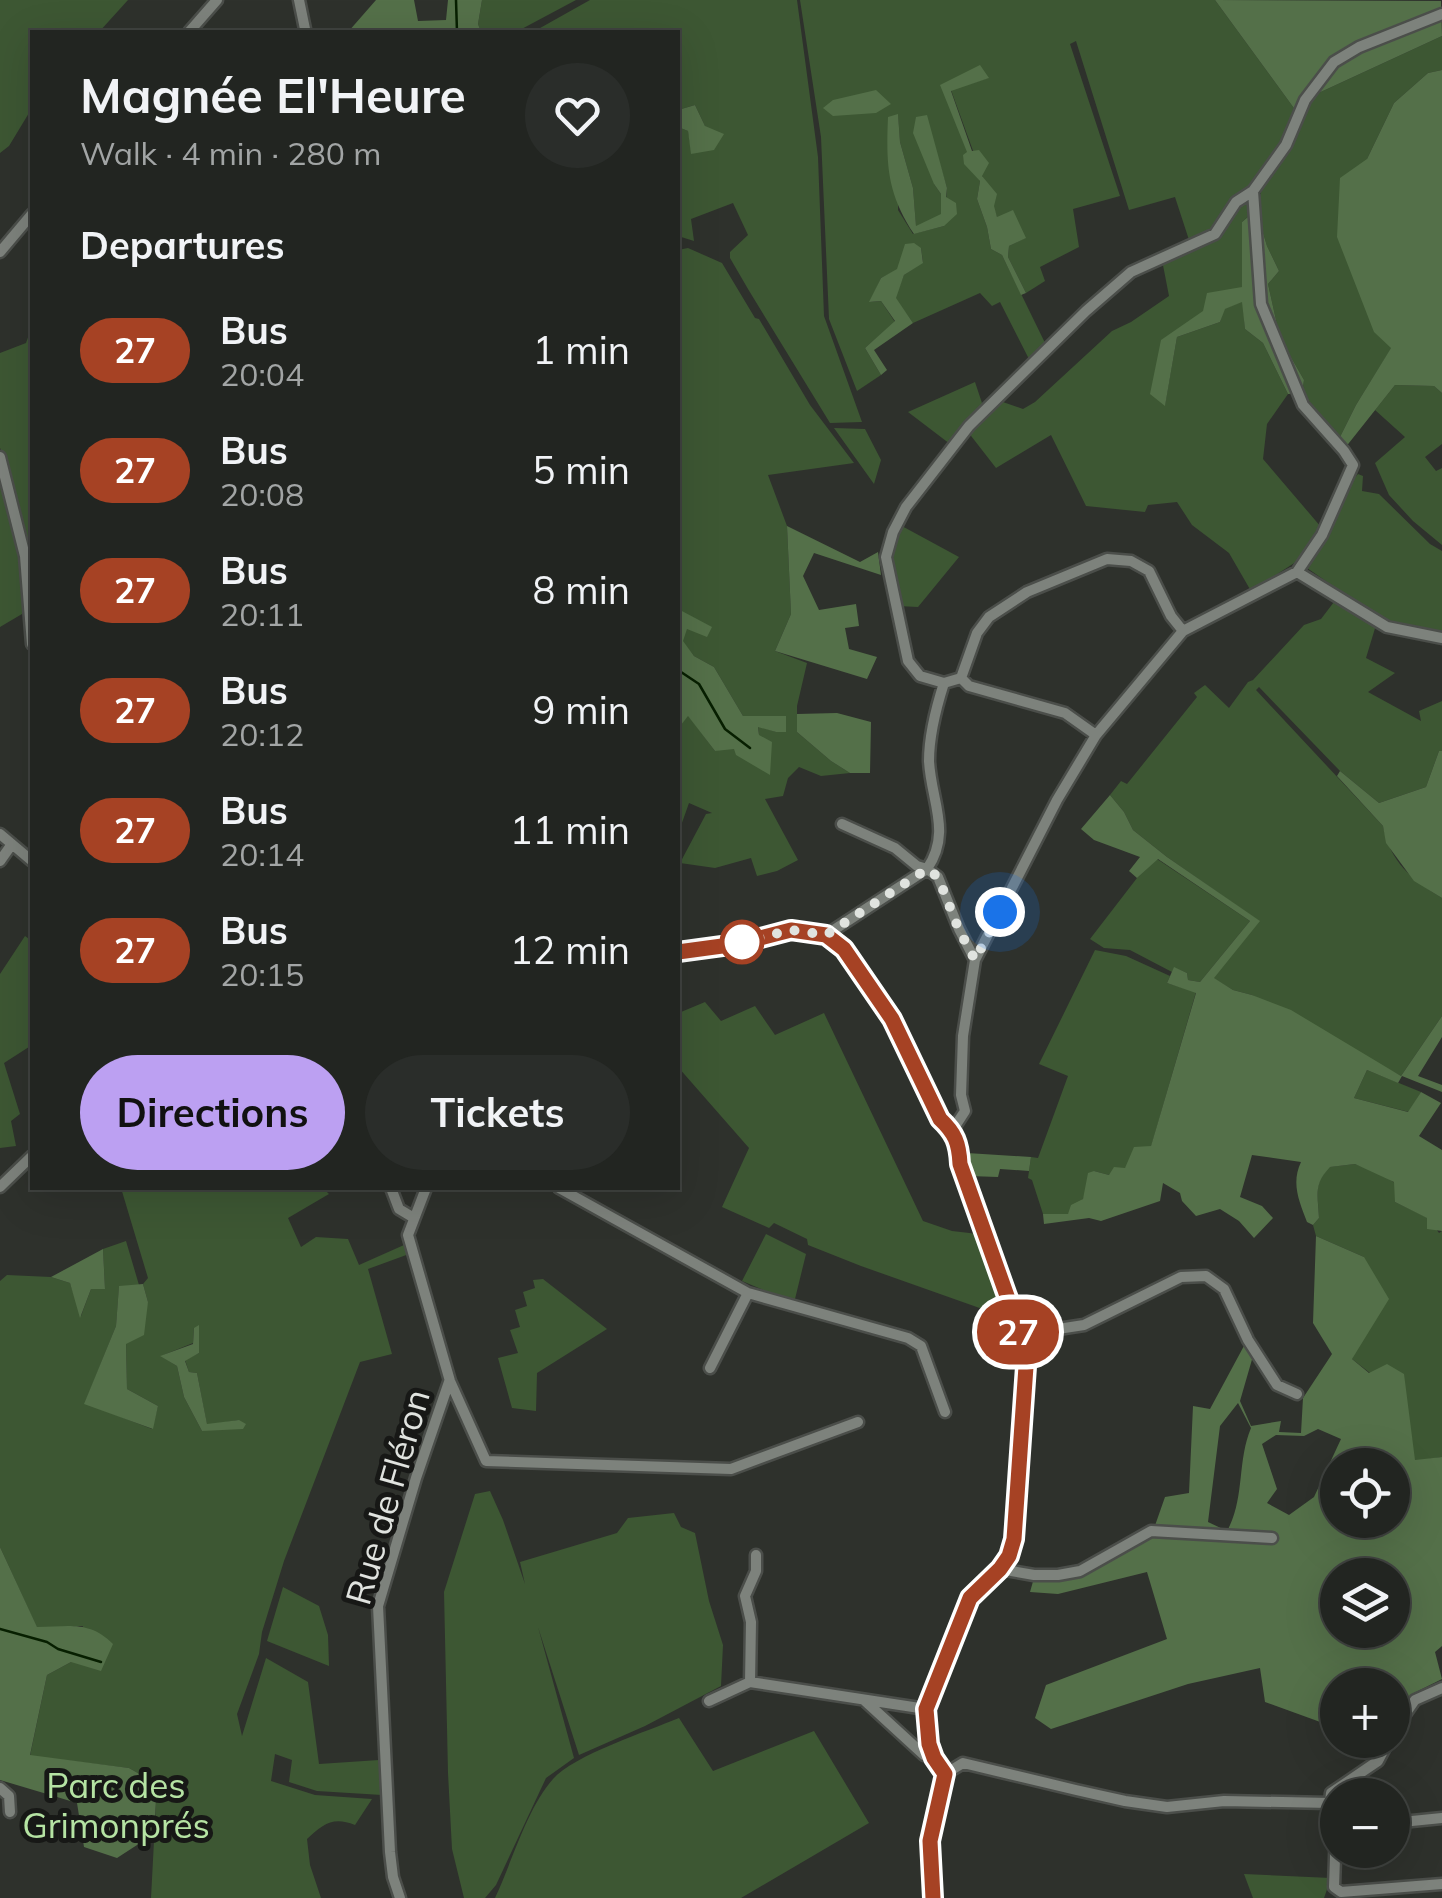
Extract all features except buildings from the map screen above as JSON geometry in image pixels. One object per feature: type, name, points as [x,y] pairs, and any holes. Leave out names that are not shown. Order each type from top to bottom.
[{"type":"street","points":[[190,30],[216,0]]},
{"type":"street","points":[[299,0],[305,29]]},
{"type":"street","points":[[961,678],[944,682],[920,676],[908,661],[886,558],[906,507],[969,426],[1086,311],[1131,272],[1216,234],[1236,202],[1253,191],[1286,145],[1304,100],[1334,62],[1359,47],[1442,14]]},
{"type":"street","points":[[952,1131],[965,1111],[961,1095],[962,1036],[975,960],[1057,800],[1096,735],[1183,631],[1298,572],[1322,536],[1353,465],[1303,405],[1261,304],[1253,191]]},
{"type":"street","points":[[0,252],[30,216]]},
{"type":"street","points":[[0,457],[25,556],[30,642]]},
{"type":"street","points":[[961,678],[977,633],[989,617],[1027,592],[1107,560],[1131,561],[1149,571],[1171,616],[1183,631]]},
{"type":"street","points":[[1298,572],[1387,627],[1442,638]]},
{"type":"street","points":[[961,678],[970,686],[1064,714],[1096,735]]},
{"type":"street","points":[[826,935],[927,869],[934,858],[942,827],[932,793],[929,757],[934,714],[944,682]]},
{"type":"street","points":[[842,824],[894,848],[938,877],[975,960]]},
{"type":"street","points":[[0,834],[30,859]]},
{"type":"street","points":[[0,861],[12,844]]},
{"type":"street","points":[[680,952],[737,944],[791,930],[826,935],[844,949],[892,1019],[940,1119],[959,1144],[960,1164],[1027,1352],[1014,1539],[1000,1569],[970,1598],[926,1709],[934,1758],[945,1774]]},
{"type":"street","points":[[0,1186],[30,1158]]},
{"type":"street","points":[[391,1190],[399,1209],[414,1218],[425,1190]]},
{"type":"street","points":[[563,1190],[748,1293],[908,1338],[921,1346],[946,1412]]},
{"type":"street","name":"Rue de Fléron","points":[[400,1898],[390,1852],[378,1606],[450,1381],[408,1235],[414,1218]]},
{"type":"street","points":[[1020,1335],[1084,1325],[1180,1277],[1206,1276],[1224,1289],[1248,1340],[1277,1385],[1297,1394]]},
{"type":"street","points":[[710,1368],[748,1293]]},
{"type":"street","points":[[450,1381],[486,1461],[731,1469],[858,1422]]},
{"type":"street","points":[[1000,1569],[1034,1575],[1080,1571],[1151,1531],[1272,1538]]},
{"type":"street","points":[[750,1682],[751,1622],[745,1596],[756,1570],[756,1555]]},
{"type":"street","points":[[709,1701],[750,1682],[926,1709]]},
{"type":"street","points":[[1410,1707],[1415,1700],[1442,1688]]},
{"type":"street","points":[[863,1699],[924,1755],[934,1758]]},
{"type":"street","points":[[1352,1778],[1379,1758]]},
{"type":"street","points":[[933,1898],[930,1841],[945,1774],[963,1762],[1092,1794],[1167,1807],[1224,1801],[1320,1804]]},
{"type":"street","points":[[0,1788],[9,1796],[10,1812]]},
{"type":"street","points":[[1410,1822],[1442,1818]]},
{"type":"street","points":[[1335,1868],[1334,1887],[1341,1892],[1442,1884]]},
{"type":"green space","points":[[0,0],[128,0],[101,30],[30,30],[30,111],[9,146],[0,153]]},
{"type":"green space","points":[[376,0],[414,0],[418,21],[446,20],[448,0],[482,0],[480,30],[350,30]]},
{"type":"green space","points":[[482,0],[576,0],[520,30],[480,30]]},
{"type":"green space","points":[[590,0],[797,0],[818,157],[824,316],[862,422],[830,423],[748,289],[730,258],[730,252],[748,235],[733,203],[691,219],[694,241],[680,237],[680,128],[688,131],[692,154],[705,126],[695,105],[680,109],[680,30],[537,30]]},
{"type":"green space","points":[[800,0],[1215,0],[1296,111],[1285,140],[1261,175],[1237,196],[1219,223],[1190,243],[1175,197],[1129,210],[1076,41],[1070,44],[1120,196],[1073,209],[1079,247],[1040,267],[1045,281],[1026,293],[1008,257],[1009,246],[1025,238],[997,217],[951,90],[988,78],[941,85],[980,181],[977,199],[991,249],[1002,255],[1047,347],[1031,363],[1000,302],[992,306],[980,293],[913,323],[895,298],[904,275],[923,262],[921,248],[897,270],[881,278],[870,302],[881,301],[895,322],[865,348],[881,375],[857,391],[829,319],[821,137]],"holes":[[[898,115],[900,142],[913,188],[916,227],[941,215],[941,194],[934,184],[938,158],[947,188],[944,226],[913,234],[898,210]]]},
{"type":"green space","points":[[1215,0],[1441,1],[1442,36],[1312,96],[1296,111]]},
{"type":"green space","points":[[1442,36],[1442,70],[1428,73],[1394,103],[1367,159],[1392,347],[1340,437],[1302,393],[1304,380],[1280,338],[1268,284],[1279,271],[1256,210],[1262,188],[1291,141],[1312,96]]},
{"type":"green space","points":[[980,65],[989,78],[951,91],[972,151],[979,150],[989,163],[982,176],[997,194],[997,217],[1013,210],[1026,238],[1009,246],[1008,257],[1026,293],[1021,295],[1002,255],[991,249],[977,199],[980,181],[964,164],[963,155],[967,152],[940,85]]},
{"type":"green space","points":[[1442,70],[1442,393],[1434,386],[1395,385],[1345,448],[1340,437],[1391,348],[1374,332],[1337,237],[1340,178],[1367,159],[1394,103],[1428,73]]},
{"type":"green space","points":[[876,90],[891,104],[876,113],[833,116],[823,108],[833,100]]},
{"type":"green space","points":[[695,105],[705,126],[724,134],[714,150],[691,154],[688,131],[680,128],[680,109]]},
{"type":"green space","points":[[898,114],[900,142],[913,188],[916,226],[941,214],[941,194],[913,133],[916,117],[927,115],[947,188],[946,197],[956,203],[957,214],[944,226],[914,234],[898,205],[887,150],[888,117]]},
{"type":"green space","points":[[1243,201],[1250,206],[1251,214],[1242,222],[1242,287],[1162,340],[1165,405],[1177,337],[1220,322],[1224,309],[1243,301],[1245,329],[1263,343],[1288,394],[1267,424],[1263,459],[1321,527],[1302,558],[1251,591],[1229,553],[1192,525],[1177,502],[1148,505],[1145,512],[1086,506],[1051,435],[996,468],[968,432],[1000,401],[1023,409],[1035,402],[1112,331],[1169,296],[1162,260],[1204,243]]},
{"type":"green space","points":[[1256,210],[1279,271],[1268,284],[1280,338],[1304,380],[1302,393],[1288,394],[1263,343],[1245,329],[1242,302],[1225,309],[1220,322],[1177,337],[1165,406],[1150,394],[1161,340],[1203,311],[1207,293],[1242,287],[1242,222]]},
{"type":"green space","points":[[914,243],[921,248],[923,263],[904,275],[896,298],[913,323],[874,350],[887,370],[881,375],[865,348],[895,321],[881,301],[869,302],[881,278],[897,269],[905,244]]},
{"type":"green space","points":[[688,248],[722,263],[810,405],[854,463],[768,475],[787,526],[791,614],[775,651],[807,663],[797,706],[797,732],[850,773],[821,776],[799,767],[788,778],[783,796],[765,799],[798,860],[757,876],[751,858],[715,868],[680,863],[706,814],[712,813],[689,803],[680,828],[680,726],[688,715],[715,751],[759,734],[758,726],[786,731],[785,716],[743,716],[714,667],[694,656],[682,641],[680,250]]},
{"type":"green space","points":[[30,332],[30,569],[22,517],[0,448],[0,353],[26,343]]},
{"type":"green space","points":[[975,382],[984,409],[950,444],[908,412]]},
{"type":"green space","points":[[1395,385],[1434,386],[1442,393],[1442,444],[1425,457],[1436,471],[1442,468],[1442,545],[1389,495],[1375,463],[1405,437],[1375,410]]},
{"type":"green space","points":[[834,428],[865,429],[881,460],[874,484]]},
{"type":"green space","points":[[0,472],[23,563],[22,614],[0,627]]},
{"type":"green space","points":[[1358,474],[1363,476],[1362,491],[1379,494],[1442,551],[1442,635],[1389,625],[1307,568],[1342,495]]},
{"type":"green space","points":[[900,525],[959,557],[918,607],[898,606],[888,556]]},
{"type":"green space","points":[[787,526],[860,562],[878,552],[881,575],[814,553],[803,576],[819,610],[856,604],[859,626],[845,628],[849,649],[877,657],[867,679],[775,651],[791,614]]},
{"type":"green space","points":[[1337,598],[1376,625],[1366,658],[1395,673],[1368,692],[1421,721],[1419,711],[1442,701],[1442,751],[1426,787],[1379,803],[1340,771],[1259,687],[1256,690],[1383,826],[1391,850],[1404,869],[1442,898],[1442,1016],[1401,1076],[1213,978],[1259,921],[1133,830],[1110,795],[1121,781],[1127,784],[1197,697],[1194,693],[1205,685],[1229,708],[1248,682],[1304,625],[1321,619]]},
{"type":"green space","points":[[680,610],[712,627],[707,637],[687,629],[683,641],[694,656],[714,667],[743,716],[786,716],[786,732],[758,727],[759,735],[772,742],[770,775],[736,755],[734,749],[715,751],[688,716],[680,726]]},
{"type":"green space","points":[[837,713],[871,722],[870,773],[850,773],[797,732],[797,714]]},
{"type":"green space","points":[[1439,751],[1442,898],[1414,881],[1386,843],[1383,826],[1337,776],[1340,771],[1379,803],[1426,787]]},
{"type":"green space","points":[[1110,795],[1133,830],[1260,921],[1214,978],[1233,990],[1291,1010],[1401,1076],[1442,1016],[1442,1037],[1418,1076],[1442,1085],[1442,1092],[1402,1076],[1398,1083],[1367,1070],[1354,1098],[1408,1112],[1421,1092],[1441,1103],[1419,1136],[1442,1150],[1442,1231],[1427,1229],[1427,1218],[1395,1202],[1394,1182],[1355,1164],[1330,1167],[1325,1173],[1318,1191],[1319,1218],[1313,1225],[1307,1222],[1297,1192],[1301,1162],[1252,1155],[1240,1197],[1262,1206],[1273,1218],[1254,1238],[1239,1221],[1220,1209],[1196,1216],[1180,1193],[1163,1183],[1160,1201],[1101,1221],[1089,1218],[1044,1224],[1043,1214],[1068,1214],[1071,1205],[1083,1199],[1088,1173],[1109,1175],[1114,1167],[1125,1168],[1134,1147],[1151,1146],[1196,993],[1167,983],[1174,967],[1187,973],[1188,980],[1200,982],[1250,921],[1158,859],[1137,878],[1129,871],[1140,857],[1094,840],[1081,829]]},
{"type":"green space","points":[[1157,859],[1250,921],[1200,982],[1188,980],[1187,973],[1175,968],[1172,972],[1130,950],[1104,948],[1090,939],[1137,878]]},
{"type":"green space","points":[[25,936],[30,940],[30,1046],[4,1063],[20,1114],[11,1121],[16,1146],[0,1148],[0,974]]},
{"type":"green space","points":[[1095,950],[1126,956],[1170,976],[1167,983],[1196,992],[1151,1147],[1125,1168],[1109,1175],[1094,1171],[1083,1199],[1068,1214],[1043,1214],[1028,1178],[1031,1157],[1038,1158],[1068,1076],[1039,1064]]},
{"type":"green space","points":[[705,1002],[721,1021],[755,1006],[775,1035],[824,1013],[923,1221],[952,1231],[978,1234],[1005,1317],[861,1266],[808,1245],[807,1239],[774,1223],[769,1228],[722,1207],[749,1148],[680,1069],[681,1012]]},
{"type":"green space","points":[[1367,1070],[1421,1092],[1409,1112],[1354,1098]]},
{"type":"green space","points":[[967,1153],[1031,1157],[1029,1171],[1000,1169],[998,1177],[969,1176]]},
{"type":"green space","points":[[1355,1164],[1379,1173],[1395,1183],[1395,1202],[1428,1218],[1439,1233],[1442,1231],[1442,1457],[1415,1461],[1370,1373],[1352,1359],[1364,1257],[1316,1236],[1313,1225],[1319,1218],[1318,1191],[1329,1167]]},
{"type":"green space","points":[[122,1190],[325,1190],[329,1194],[288,1218],[301,1247],[316,1237],[348,1239],[359,1265],[404,1245],[409,1254],[368,1269],[392,1354],[360,1362],[284,1561],[259,1654],[237,1714],[242,1736],[266,1658],[308,1682],[319,1764],[379,1760],[382,1795],[317,1791],[289,1782],[292,1760],[275,1754],[271,1781],[315,1795],[372,1799],[355,1825],[329,1823],[307,1839],[310,1865],[321,1898],[151,1898],[157,1784],[129,1768],[30,1756],[47,1675],[71,1662],[83,1626],[37,1628],[0,1547],[0,1281],[7,1275],[51,1277],[70,1283],[81,1316],[91,1289],[105,1289],[103,1249],[126,1241],[139,1285],[119,1287],[116,1326],[85,1403],[152,1429],[158,1406],[127,1389],[126,1343],[148,1302],[143,1284],[148,1278]],"holes":[[[194,1328],[199,1353],[185,1360],[189,1372],[197,1373],[207,1425],[239,1420],[202,1431],[184,1397],[177,1366],[161,1356],[193,1343]]]},
{"type":"green space","points":[[766,1234],[806,1254],[794,1303],[742,1281]]},
{"type":"green space","points":[[1316,1236],[1364,1257],[1389,1299],[1352,1359],[1369,1373],[1387,1364],[1404,1374],[1415,1460],[1442,1457],[1442,1646],[1435,1652],[1442,1679],[1410,1699],[1410,1668],[1320,1668],[1320,1722],[1265,1702],[1260,1668],[1188,1684],[1051,1729],[1035,1718],[1046,1685],[1167,1639],[1147,1572],[1058,1594],[1030,1592],[1034,1578],[1075,1577],[1151,1537],[1165,1497],[1189,1493],[1193,1406],[1210,1409],[1245,1344],[1253,1356],[1240,1401],[1251,1426],[1281,1421],[1279,1432],[1301,1433],[1303,1398],[1332,1354],[1313,1323]],"holes":[[[1238,1403],[1251,1428],[1233,1519],[1227,1531],[1208,1522],[1220,1426]]]},
{"type":"green space","points":[[103,1249],[105,1289],[91,1289],[80,1318],[70,1283],[51,1277]]},
{"type":"green space","points":[[543,1279],[607,1329],[537,1373],[536,1411],[512,1408],[498,1358],[518,1353],[510,1330],[520,1327],[515,1310],[527,1306],[523,1292],[535,1288],[533,1280]]},
{"type":"green space","points":[[143,1284],[148,1302],[144,1335],[126,1344],[127,1389],[158,1406],[153,1429],[84,1404],[116,1326],[119,1286]]},
{"type":"green space","points":[[199,1325],[199,1353],[185,1361],[189,1372],[197,1373],[207,1424],[239,1420],[246,1424],[243,1429],[202,1431],[184,1397],[177,1366],[160,1356],[193,1344],[194,1328]]},
{"type":"green space","points":[[490,1491],[525,1584],[520,1562],[617,1533],[628,1518],[674,1513],[681,1527],[695,1533],[723,1645],[721,1686],[579,1755],[538,1627],[574,1758],[546,1778],[496,1885],[485,1898],[464,1898],[452,1849],[444,1592],[475,1494]]},
{"type":"green space","name":"Parc des Grimonprés","points":[[0,1547],[37,1627],[87,1628],[113,1644],[101,1671],[71,1662],[47,1675],[30,1755],[129,1768],[157,1784],[154,1834],[117,1858],[84,1847],[77,1803],[0,1780]]},
{"type":"green space","points":[[283,1587],[319,1606],[328,1635],[329,1666],[267,1641]]},
{"type":"green space","points":[[679,1718],[713,1771],[814,1731],[869,1823],[741,1898],[495,1898],[528,1820],[553,1779],[577,1761]]},
{"type":"green space","points":[[1244,1874],[1331,1878],[1324,1898],[1253,1898]]},
{"type":"waterway","points":[[456,0],[457,30]]},
{"type":"waterway","points":[[680,671],[699,684],[725,729],[750,748]]},
{"type":"waterway","points":[[0,1629],[101,1662]]},
{"type":"bus line","name":"27","points":[[680,952],[737,944],[791,930],[826,935],[844,949],[892,1019],[940,1119],[959,1144],[960,1164],[1027,1352],[1014,1539],[1000,1569],[970,1598],[926,1709],[929,1744],[945,1774],[930,1841],[933,1898]]},
{"type":"route","points":[[742,942],[791,930],[826,935],[927,869],[938,877],[975,960],[1000,912]]}]
